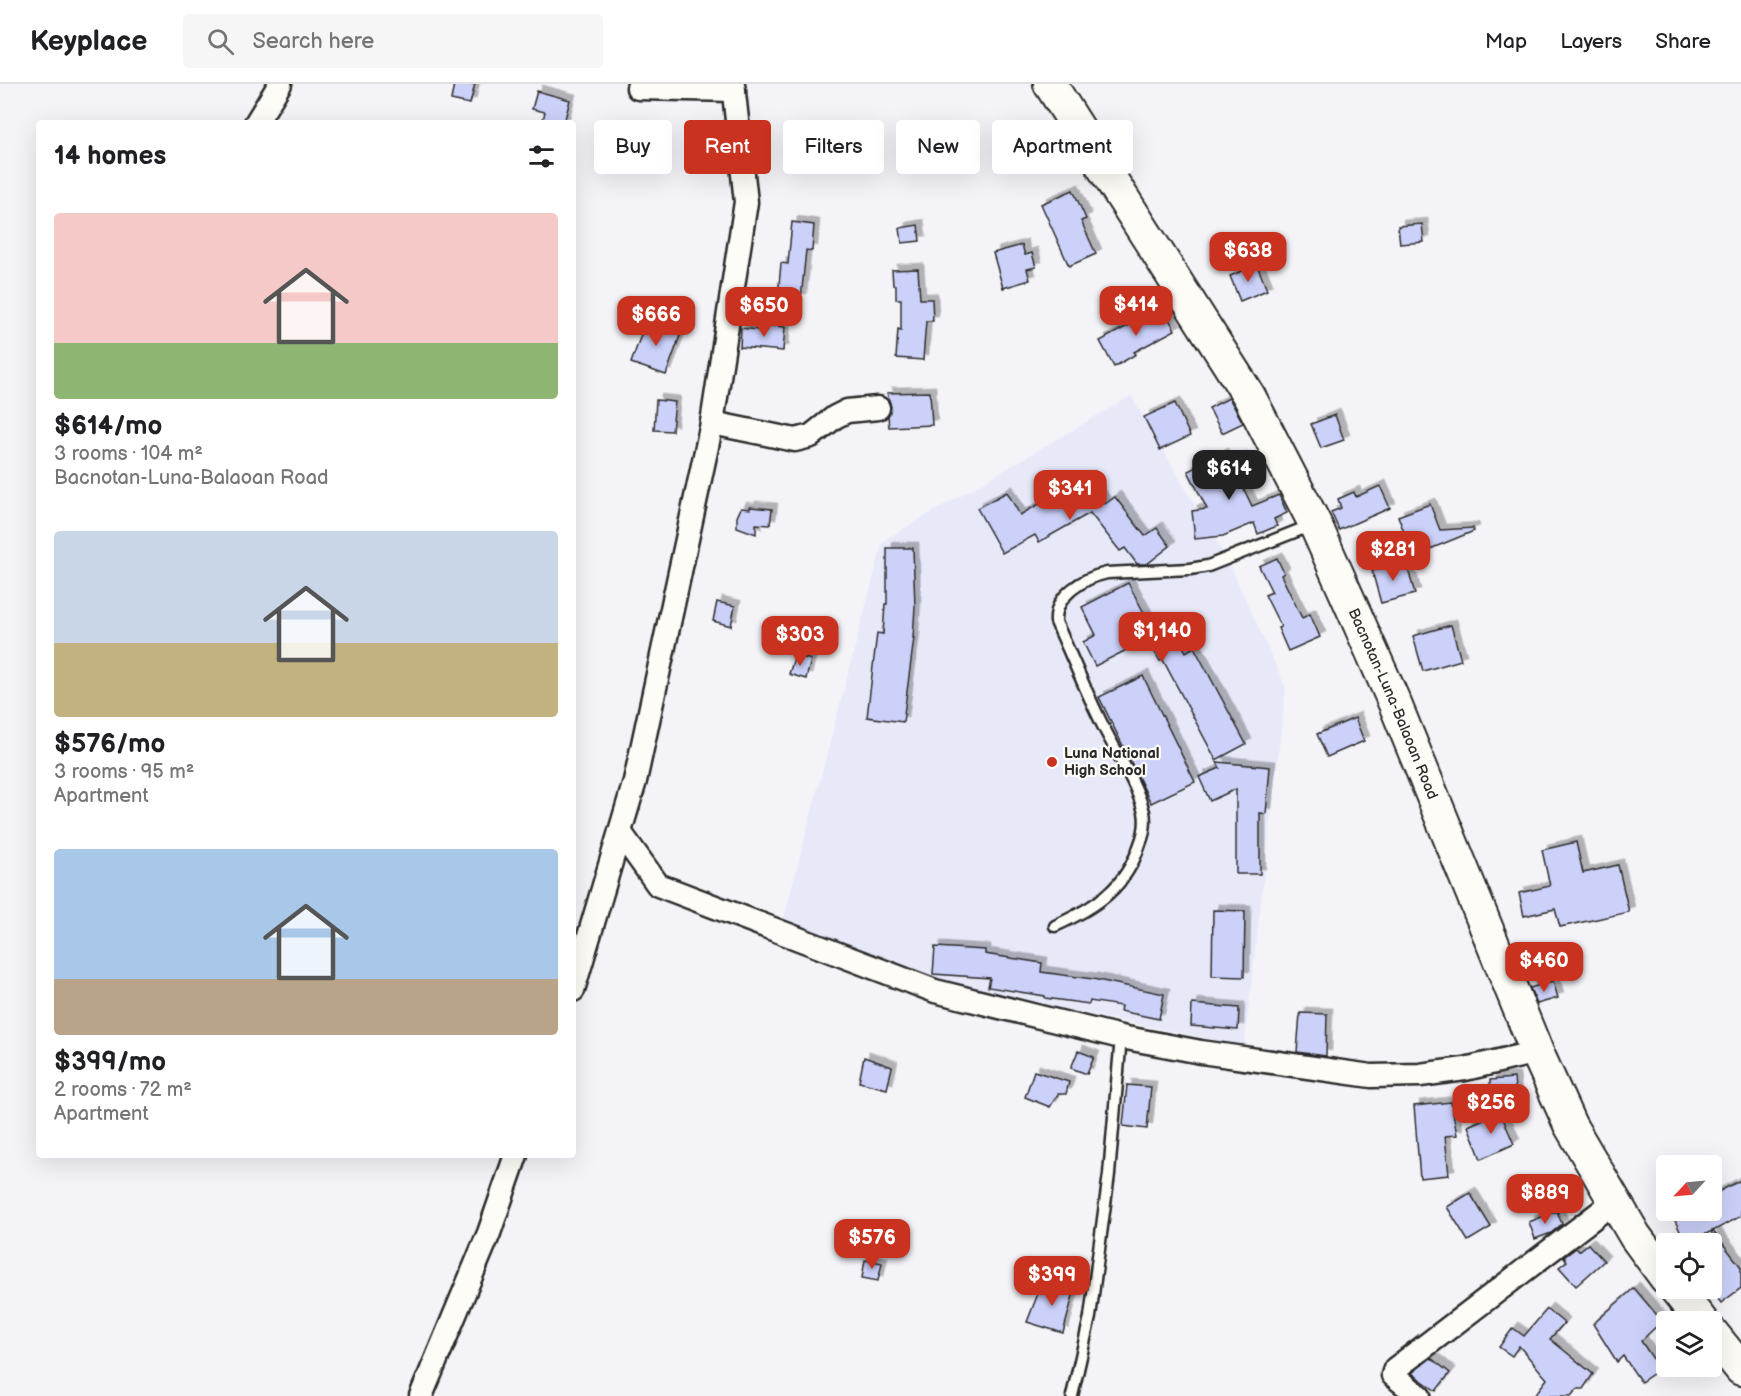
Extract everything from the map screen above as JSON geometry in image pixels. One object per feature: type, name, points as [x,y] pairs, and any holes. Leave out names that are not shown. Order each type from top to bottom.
[{"type":"main road","name":"Bacnotan-Luna-Balaoan Road","points":[[1050,84],[1249,396],[1315,524],[1395,704],[1537,1052],[1570,1125],[1635,1236],[1656,1264]]},
{"type":"main road","points":[[1684,1299],[1693,1311]]},
{"type":"main road","points":[[1722,1345],[1741,1369]]},
{"type":"street","points":[[258,120],[280,84]]},
{"type":"street","points":[[576,980],[635,781],[712,423],[746,202],[734,87],[638,88]]},
{"type":"street","points":[[712,423],[795,440],[811,436],[835,417],[847,411],[878,408]]},
{"type":"street","points":[[620,832],[658,885],[935,990],[1121,1037],[1201,1052],[1371,1076],[1419,1075],[1465,1069],[1537,1052]]},
{"type":"street","points":[[421,1396],[489,1233],[515,1158]]},
{"type":"street","points":[[1419,1396],[1394,1377],[1393,1371],[1615,1201]]},
{"type":"lane","points":[[1055,926],[1085,912],[1119,884],[1136,856],[1144,833],[1145,814],[1136,790],[1093,707],[1056,622],[1055,610],[1064,597],[1095,576],[1107,573],[1208,566],[1315,524]]},
{"type":"lane","points":[[1072,1396],[1091,1305],[1108,1174],[1121,1037]]},
{"type":"shaded area","name":"Luna National High School","points":[[1131,396],[1228,561],[1286,688],[1244,1046],[941,984],[783,921],[883,541]]},
{"type":"building","points":[[454,84],[475,84],[470,104],[451,100]]},
{"type":"building","points":[[537,91],[570,100],[565,120],[543,120],[545,112],[532,109]]},
{"type":"building","points":[[1073,190],[1086,219],[1081,221],[1096,254],[1069,266],[1041,204]]},
{"type":"building","points":[[792,222],[814,225],[812,251],[806,250],[801,299],[778,297],[781,263],[788,264]]},
{"type":"building","points":[[1422,224],[1424,242],[1400,244],[1398,226]]},
{"type":"building","points":[[918,225],[920,241],[902,243],[900,228]]},
{"type":"building","points":[[1022,245],[1025,255],[1032,253],[1036,267],[1027,269],[1030,280],[1003,288],[993,253]]},
{"type":"building","points":[[1257,265],[1267,290],[1240,301],[1230,276]]},
{"type":"building","points":[[918,269],[920,299],[932,299],[933,321],[926,321],[923,360],[896,358],[898,329],[901,330],[901,299],[896,299],[896,285],[893,285],[892,270]]},
{"type":"building","points":[[1153,312],[1157,319],[1166,314],[1175,330],[1134,352],[1136,354],[1114,367],[1100,341]]},
{"type":"building","points":[[647,318],[682,330],[666,375],[631,363]]},
{"type":"building","points":[[766,325],[785,327],[783,351],[740,347],[741,328],[766,331]]},
{"type":"building","points":[[930,392],[932,425],[889,427],[888,416],[891,407],[887,393]]},
{"type":"building","points":[[1229,398],[1243,423],[1222,433],[1209,408]]},
{"type":"building","points":[[656,400],[675,402],[672,431],[654,430]]},
{"type":"building","points":[[1175,403],[1190,436],[1160,450],[1144,417]]},
{"type":"building","points":[[1335,415],[1344,440],[1321,448],[1311,424]]},
{"type":"building","points":[[1222,454],[1227,464],[1241,457],[1250,477],[1240,481],[1252,506],[1279,495],[1287,513],[1274,519],[1277,526],[1258,534],[1254,523],[1223,536],[1195,539],[1192,511],[1207,509],[1188,471]]},
{"type":"building","points":[[1089,476],[1105,504],[1115,497],[1145,536],[1157,528],[1170,546],[1147,564],[1137,564],[1125,548],[1120,551],[1090,513],[1039,542],[1035,535],[1002,553],[977,508],[1007,492],[1020,515]]},
{"type":"building","points":[[1380,486],[1390,508],[1339,530],[1331,512],[1341,508],[1338,499],[1354,492],[1356,497]]},
{"type":"building","points":[[1430,504],[1440,530],[1473,528],[1474,531],[1413,556],[1398,516]]},
{"type":"building","points":[[750,507],[772,509],[770,525],[756,524],[756,534],[737,527],[737,517],[741,508],[750,509]]},
{"type":"building","points":[[887,548],[913,548],[914,638],[903,722],[867,717],[877,633],[883,634],[885,604],[887,604]]},
{"type":"building","points":[[1277,558],[1284,573],[1281,575],[1302,618],[1310,614],[1320,637],[1288,651],[1278,628],[1281,627],[1265,595],[1272,592],[1259,566]]},
{"type":"building","points":[[1406,562],[1415,594],[1381,603],[1372,571]]},
{"type":"building","points":[[1128,583],[1156,635],[1172,626],[1186,652],[1194,647],[1246,744],[1216,760],[1163,660],[1160,661],[1148,640],[1152,637],[1095,666],[1083,642],[1096,635],[1082,607]]},
{"type":"building","points":[[717,602],[735,606],[731,626],[713,621]]},
{"type":"building","points":[[1451,625],[1461,660],[1423,671],[1413,636]]},
{"type":"building","points":[[795,655],[811,660],[806,679],[789,674]]},
{"type":"building","points":[[1143,676],[1195,782],[1151,803],[1099,697]]},
{"type":"building","points":[[1355,718],[1364,741],[1327,757],[1317,734]]},
{"type":"building","points":[[1217,762],[1270,767],[1266,814],[1260,813],[1260,874],[1236,874],[1236,789],[1210,801],[1199,777],[1220,768]]},
{"type":"building","points":[[1576,842],[1583,873],[1618,865],[1629,912],[1560,927],[1555,909],[1524,916],[1519,893],[1550,886],[1542,850]]},
{"type":"building","points":[[1213,910],[1245,911],[1244,977],[1212,976]]},
{"type":"building","points":[[935,947],[985,950],[985,954],[1042,963],[1041,972],[1093,979],[1164,994],[1159,1019],[1120,1011],[1121,1006],[1045,998],[1045,996],[988,987],[990,978],[933,974]]},
{"type":"building","points":[[1553,981],[1558,998],[1537,1004],[1530,988]]},
{"type":"building","points":[[1192,1004],[1239,1008],[1238,1030],[1191,1026]]},
{"type":"building","points":[[1300,1013],[1327,1014],[1326,1056],[1297,1052]]},
{"type":"building","points":[[1078,1051],[1094,1057],[1087,1074],[1071,1068]]},
{"type":"building","points":[[864,1057],[892,1067],[887,1089],[859,1082]]},
{"type":"building","points":[[1034,1071],[1069,1082],[1066,1094],[1058,1094],[1050,1107],[1025,1097]]},
{"type":"building","points":[[1514,1078],[1517,1107],[1492,1110],[1490,1080]]},
{"type":"building","points":[[1127,1085],[1151,1087],[1147,1129],[1123,1126]]},
{"type":"building","points":[[1451,1102],[1457,1135],[1445,1136],[1449,1175],[1420,1178],[1414,1106]]},
{"type":"building","points":[[1500,1112],[1514,1144],[1481,1159],[1468,1126]]},
{"type":"building","points":[[1741,1180],[1741,1216],[1713,1231],[1715,1233],[1712,1231],[1681,1233],[1675,1221],[1722,1221],[1722,1190]]},
{"type":"building","points":[[1470,1193],[1491,1227],[1468,1241],[1447,1207]]},
{"type":"building","points":[[1557,1211],[1562,1224],[1551,1233],[1535,1239],[1529,1222]]},
{"type":"building","points":[[1722,1243],[1741,1267],[1741,1288],[1721,1303],[1718,1299],[1722,1299]]},
{"type":"building","points":[[1588,1244],[1604,1261],[1576,1286],[1559,1267],[1567,1261],[1564,1257],[1576,1248],[1579,1251]]},
{"type":"building","points":[[865,1260],[882,1263],[878,1281],[862,1278]]},
{"type":"building","points":[[1044,1278],[1074,1292],[1063,1333],[1027,1322]]},
{"type":"building","points":[[1634,1288],[1656,1314],[1656,1327],[1641,1341],[1656,1363],[1656,1372],[1641,1382],[1623,1356],[1617,1362],[1593,1324]]},
{"type":"building","points":[[1547,1309],[1564,1323],[1550,1339],[1593,1374],[1583,1389],[1577,1389],[1571,1396],[1534,1396],[1547,1379],[1519,1346],[1512,1356],[1499,1347],[1513,1328],[1524,1336]]},
{"type":"building","points":[[1431,1358],[1450,1373],[1436,1391],[1412,1373]]},
{"type":"place","name":"Luna National High School","points":[[1052,762]]}]
